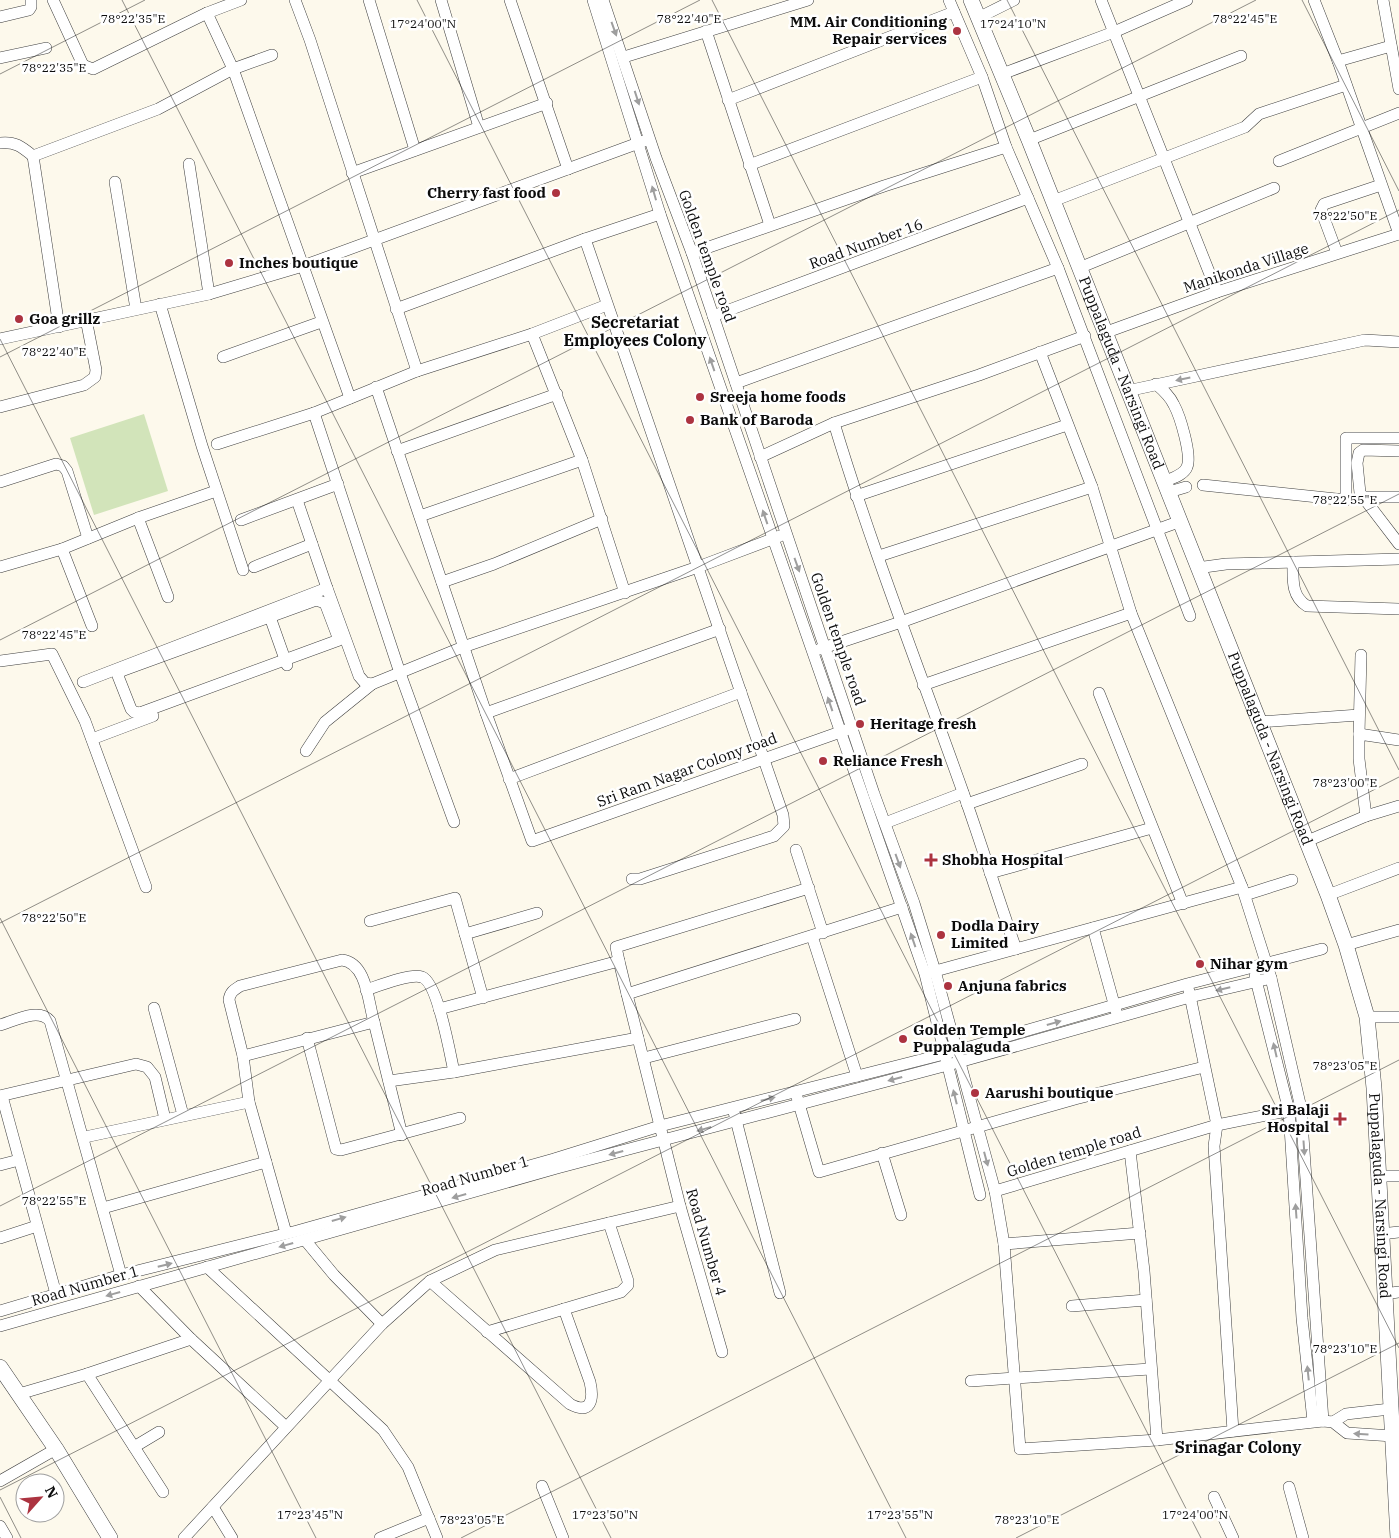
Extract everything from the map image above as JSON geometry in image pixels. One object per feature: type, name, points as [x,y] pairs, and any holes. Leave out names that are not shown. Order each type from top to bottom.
[{"type":"street","points":[[0,17],[29,10],[30,0]]},
{"type":"street","points":[[67,0],[55,3],[83,65],[88,69],[98,68],[207,13],[241,0]]},
{"type":"street","points":[[295,0],[417,371]]},
{"type":"street","points":[[369,0],[416,150]]},
{"type":"street","points":[[440,0],[480,127]]},
{"type":"street","points":[[510,0],[547,103],[568,169]]},
{"type":"street","name":"Golden temple road","points":[[593,0],[660,214],[839,732],[878,817],[914,903],[930,972],[946,1059],[980,1195]]},
{"type":"street","name":"Golden temple road","points":[[603,0],[692,253],[786,534],[826,646],[853,728],[869,797]]},
{"type":"street","points":[[624,57],[808,0]]},
{"type":"street","points":[[949,0],[982,77],[1006,147],[1085,336],[1190,616]]},
{"type":"street","name":"Puppalaguda - Narsingi Road","points":[[971,0],[1181,521],[1197,568],[1207,588],[1305,842],[1328,895],[1346,945],[1367,1017],[1374,1088],[1380,1234],[1391,1293],[1393,1436],[1398,1538]]},
{"type":"street","points":[[978,18],[1014,0]]},
{"type":"street","points":[[1101,0],[1217,292]]},
{"type":"street","points":[[1002,74],[1114,32],[1187,0]]},
{"type":"street","points":[[1314,0],[1399,234]]},
{"type":"street","points":[[1383,0],[1399,89]]},
{"type":"street","points":[[728,100],[954,12]]},
{"type":"street","points":[[207,13],[233,69],[321,322],[350,398]]},
{"type":"street","points":[[706,31],[770,225]]},
{"type":"street","points":[[1338,62],[1391,46]]},
{"type":"street","points":[[0,58],[46,48]]},
{"type":"street","points":[[33,156],[158,109],[233,69],[272,55]]},
{"type":"street","points":[[1029,140],[1241,56]]},
{"type":"street","points":[[749,165],[982,77]]},
{"type":"street","points":[[1053,201],[1245,127],[1259,114],[1346,85]]},
{"type":"street","points":[[352,172],[547,103]]},
{"type":"street","points":[[1279,161],[1399,113]]},
{"type":"street","points":[[0,339],[209,294],[303,266],[639,144],[650,138]]},
{"type":"street","points":[[0,142],[11,141],[33,156],[59,327]]},
{"type":"street","points":[[692,253],[770,225],[1006,147]]},
{"type":"street","points":[[188,164],[209,294]]},
{"type":"street","points":[[115,182],[136,309]]},
{"type":"street","points":[[1338,253],[1321,210],[1324,204],[1381,185]]},
{"type":"street","points":[[1078,268],[1274,188]]},
{"type":"street","name":"Road Number 16","points":[[713,316],[1028,198]]},
{"type":"street","points":[[396,309],[585,239],[660,214]]},
{"type":"street","name":"Manikonda Village","points":[[1104,333],[1217,292],[1399,234]]},
{"type":"street","points":[[585,239],[764,758],[783,815],[784,826],[774,836],[632,880]]},
{"type":"street","points":[[736,383],[1058,268]]},
{"type":"street","points":[[160,304],[216,491],[249,568],[312,544]]},
{"type":"street","points":[[216,444],[314,413],[417,371],[532,334],[607,305]]},
{"type":"street","points":[[0,407],[84,385],[96,377],[86,319]]},
{"type":"street","points":[[223,357],[321,322]]},
{"type":"street","points":[[532,334],[582,460],[625,593]]},
{"type":"street","points":[[760,457],[834,423],[1085,336]]},
{"type":"street","points":[[1127,391],[1365,340],[1399,342]]},
{"type":"street","points":[[1040,352],[1092,487],[1132,613],[1244,891],[1271,978],[1302,1108],[1323,1421]]},
{"type":"street","points":[[1156,384],[1174,404],[1185,441],[1188,461],[1184,471],[1166,487]]},
{"type":"street","points":[[376,387],[463,647],[510,779],[740,692]]},
{"type":"street","points":[[397,451],[557,394]]},
{"type":"street","points":[[314,413],[400,673],[454,822]]},
{"type":"street","points":[[834,423],[856,496],[923,685],[964,793],[1016,949]]},
{"type":"street","points":[[856,496],[1067,426]]},
{"type":"street","points":[[1203,485],[1346,500],[1346,438],[1399,438]]},
{"type":"street","points":[[1399,451],[1363,450],[1359,453],[1358,463],[1362,498],[1399,544]]},
{"type":"street","points":[[420,516],[582,460]]},
{"type":"street","points":[[0,482],[56,464],[62,466],[67,471],[88,538]]},
{"type":"street","points":[[241,520],[338,484]]},
{"type":"street","points":[[878,556],[1092,487]]},
{"type":"street","points":[[1166,487],[1186,487]]},
{"type":"street","points":[[0,567],[62,548],[138,518],[216,491]]},
{"type":"street","points":[[1362,498],[1399,497]]},
{"type":"street","points":[[297,500],[327,588],[342,642]]},
{"type":"street","points":[[138,518],[168,597]]},
{"type":"street","points":[[442,582],[494,564],[602,519]]},
{"type":"street","points":[[812,652],[1110,548],[1181,521]]},
{"type":"street","points":[[306,751],[325,722],[372,684],[463,647],[625,593],[786,534]]},
{"type":"street","points":[[62,548],[92,626]]},
{"type":"street","points":[[1197,568],[1226,564],[1399,560]]},
{"type":"street","points":[[1293,562],[1293,587],[1300,602],[1306,606],[1399,609]]},
{"type":"street","points":[[83,682],[327,588]]},
{"type":"street","points":[[342,642],[232,682],[137,713],[131,709],[118,676],[121,671],[270,616],[316,600],[323,600],[359,676],[365,683],[372,684]]},
{"type":"street","points":[[923,685],[1132,613]]},
{"type":"street","points":[[270,616],[287,662]]},
{"type":"street","points":[[486,713],[720,629]]},
{"type":"street","points":[[0,661],[52,654],[92,739],[102,774],[146,887]]},
{"type":"street","points":[[1361,655],[1358,734],[1359,760],[1366,816]]},
{"type":"street","points":[[92,739],[232,682]]},
{"type":"street","points":[[1099,693],[1183,904]]},
{"type":"street","points":[[1259,722],[1359,715]]},
{"type":"street","name":"Sri Ram Nagar Colony road","points":[[510,779],[532,841],[853,728]]},
{"type":"street","points":[[1358,734],[1399,740]]},
{"type":"street","points":[[967,804],[1082,764]]},
{"type":"street","points":[[878,817],[964,793]]},
{"type":"street","points":[[1305,842],[1366,816],[1399,806]]},
{"type":"street","name":"Golden temple road","points":[[878,817],[902,907],[930,972],[958,1056],[995,1191],[1217,1125],[1302,1108]]},
{"type":"street","points":[[990,873],[1152,828]]},
{"type":"street","points":[[796,850],[809,888],[818,935],[857,1076]]},
{"type":"street","points":[[1328,895],[1399,868]]},
{"type":"street","points":[[930,972],[1183,904],[1292,880]]},
{"type":"street","points":[[439,1009],[619,960],[616,947],[809,888]]},
{"type":"street","points":[[370,922],[454,897],[483,998]]},
{"type":"street","points":[[627,994],[902,907]]},
{"type":"street","points":[[465,934],[537,913]]},
{"type":"street","points":[[1093,928],[1117,1017]]},
{"type":"street","points":[[1346,945],[1399,930]]},
{"type":"street","points":[[958,1056],[1114,1005],[1322,949]]},
{"type":"street","points":[[286,1233],[249,1102],[243,1056],[229,994],[240,986],[342,960],[350,961],[360,970],[366,990],[402,1135]]},
{"type":"street","name":"Road Number 4","points":[[619,960],[680,1206],[722,1352]]},
{"type":"street","points":[[1252,967],[1290,1111],[1302,1318],[1323,1421]]},
{"type":"street","points":[[366,990],[409,977],[422,977],[429,982],[439,1009],[454,1072]]},
{"type":"street","points":[[958,1056],[1271,978]]},
{"type":"street","points":[[1187,984],[1217,1125],[1214,1146],[1233,1431]]},
{"type":"street","points":[[154,1008],[183,1115]]},
{"type":"street","points":[[0,1025],[37,1014],[46,1016],[50,1020],[85,1137],[122,1276]]},
{"type":"street","points":[[1367,1017],[1399,1017]]},
{"type":"street","points":[[644,1058],[794,1019]]},
{"type":"street","points":[[243,1056],[374,1022]]},
{"type":"street","points":[[307,1038],[336,1149],[341,1150],[402,1135],[460,1118]]},
{"type":"street","points":[[389,1081],[454,1072],[638,1038]]},
{"type":"street","name":"Road Number 1","points":[[0,1312],[56,1294],[554,1159],[660,1126],[733,1108],[798,1098],[958,1056]]},
{"type":"street","name":"Road Number 1","points":[[0,1326],[557,1168],[736,1120],[857,1076],[946,1059]]},
{"type":"street","points":[[56,1294],[1,1096],[136,1064],[147,1067],[155,1077],[165,1119]]},
{"type":"street","points":[[798,1098],[819,1172],[1075,1099],[1204,1067]]},
{"type":"street","points":[[85,1137],[249,1102]]},
{"type":"street","points":[[733,1108],[780,1293]]},
{"type":"street","points":[[1130,1151],[1140,1233],[1157,1440]]},
{"type":"street","points":[[882,1153],[901,1215]]},
{"type":"street","points":[[0,1165],[19,1160]]},
{"type":"street","points":[[104,1208],[266,1162]]},
{"type":"street","points":[[1377,1176],[1399,1176]]},
{"type":"street","points":[[995,1191],[1004,1244],[1020,1449],[1157,1440],[1323,1421],[1346,1414],[1394,1416]]},
{"type":"street","points":[[184,1538],[382,1324],[430,1281],[494,1250],[680,1206]]},
{"type":"street","points":[[487,1332],[621,1292],[628,1285],[609,1223]]},
{"type":"street","points":[[0,1238],[37,1226]]},
{"type":"street","points":[[1380,1234],[1399,1232]]},
{"type":"street","points":[[1004,1244],[1140,1233]]},
{"type":"street","points":[[305,1240],[334,1275],[382,1324]]},
{"type":"street","points":[[206,1267],[383,1430],[408,1467],[437,1538]]},
{"type":"street","points":[[430,1281],[570,1404],[578,1408],[586,1407],[591,1403],[593,1394],[564,1309]]},
{"type":"street","points":[[139,1286],[191,1339],[286,1427]]},
{"type":"street","points":[[1072,1306],[1146,1300]]},
{"type":"street","points":[[19,1394],[87,1374],[191,1339]]},
{"type":"street","points":[[0,1367],[56,1449],[110,1538]]},
{"type":"street","points":[[971,1381],[1150,1369]]},
{"type":"street","points":[[87,1374],[163,1492]]},
{"type":"street","points":[[1323,1421],[1347,1433],[1393,1436]]},
{"type":"street","points":[[134,1448],[159,1432]]},
{"type":"street","points":[[0,1481],[56,1449]]},
{"type":"street","points":[[542,1486],[563,1538]]},
{"type":"street","points":[[1288,1487],[1304,1538]]},
{"type":"street","points":[[1214,1497],[1232,1537]]},
{"type":"street","points":[[213,1507],[232,1538]]},
{"type":"street","points":[[380,1538],[429,1518]]},
{"type":"street","points":[[0,1526],[7,1538]]},
{"type":"green space","points":[[144,414],[168,491],[94,515],[70,438]]},
{"type":"place","name":"MM. Air Conditioning Repair services","points":[[957,31]]},
{"type":"place","name":"Cherry fast food","points":[[556,193]]},
{"type":"place","name":"Inches boutique","points":[[229,263]]},
{"type":"place","name":"Goa grillz","points":[[19,319]]},
{"type":"place","name":"Sreeja home foods","points":[[700,397]]},
{"type":"place","name":"Bank of Baroda","points":[[690,420]]},
{"type":"place","name":"Heritage fresh","points":[[860,724]]},
{"type":"place","name":"Reliance Fresh","points":[[823,761]]},
{"type":"place","name":"Shobha Hospital","points":[[931,860]]},
{"type":"place","name":"Dodla Dairy Limited","points":[[941,935]]},
{"type":"place","name":"Nihar gym","points":[[1200,964]]},
{"type":"place","name":"Anjuna fabrics","points":[[948,986]]},
{"type":"place","name":"Golden Temple Puppalaguda","points":[[903,1039]]},
{"type":"place","name":"Aarushi boutique","points":[[975,1093]]},
{"type":"place","name":"Sri Balaji Hospital","points":[[1340,1119]]},
{"type":"district","name":"Secretariat Employees Colony","points":[[635,331]]},
{"type":"district","name":"Srinagar Colony","points":[[1238,1447]]}]
